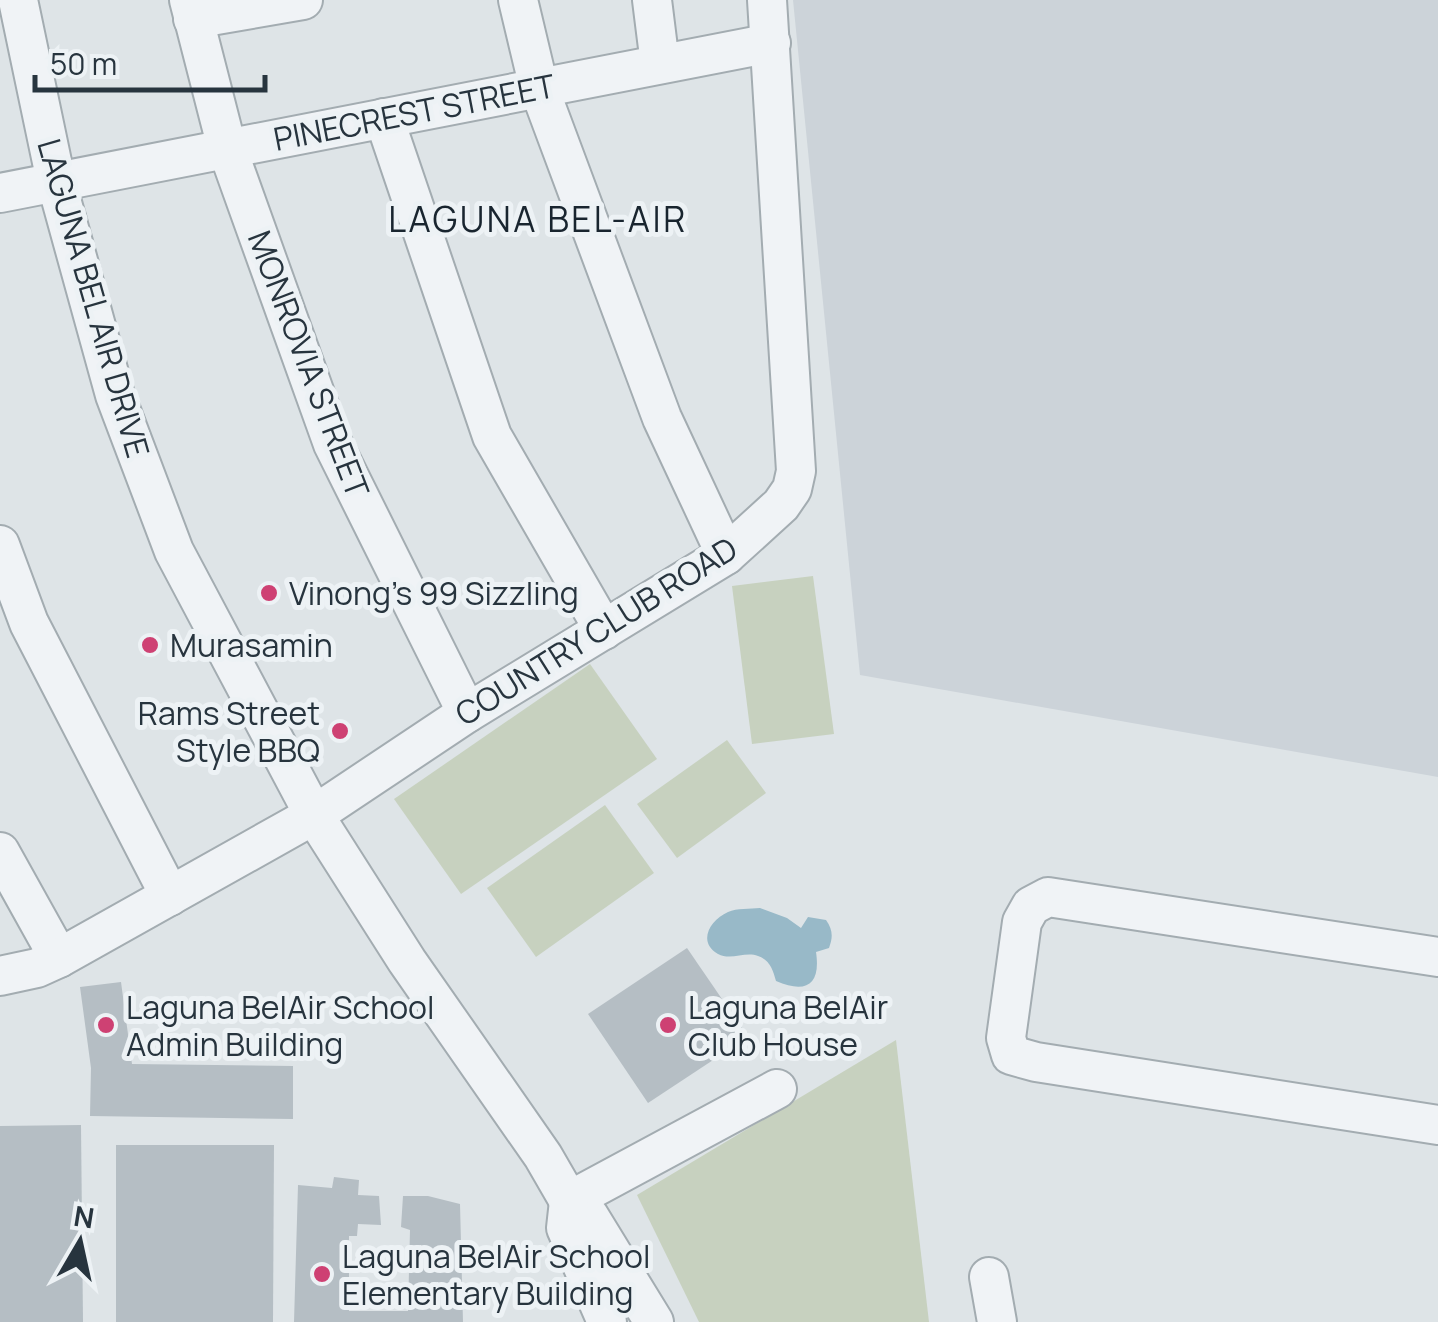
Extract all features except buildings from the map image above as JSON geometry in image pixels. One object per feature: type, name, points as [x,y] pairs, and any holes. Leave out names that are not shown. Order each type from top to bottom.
[{"type":"street","name":"LAGUNA BEL AIR DRIVE","points":[[18,0],[56,181],[115,396],[174,551],[314,815],[408,961],[543,1156],[569,1201],[589,1216],[654,1322]]},
{"type":"street","points":[[191,10],[303,0]]},
{"type":"street","points":[[518,0],[539,88],[662,418],[726,555]]},
{"type":"street","points":[[652,0],[660,64]]},
{"type":"street","name":"COUNTRY CLUB ROAD","points":[[0,976],[37,968],[59,958],[314,815],[467,713],[726,555],[781,505],[792,489],[796,471],[768,0]]},
{"type":"street","name":"MONROVIA STREET","points":[[191,10],[227,148],[332,444],[467,713]]},
{"type":"street","name":"PINECREST STREET","points":[[0,194],[772,42]]},
{"type":"street","points":[[384,118],[492,436],[604,630]]},
{"type":"street","points":[[0,545],[30,623],[170,896]]},
{"type":"street","points":[[0,852],[59,958]]},
{"type":"street","points":[[1438,957],[1048,896],[1031,906],[1022,922],[1006,1038],[1011,1054],[1036,1062],[1438,1125]]},
{"type":"street","points":[[569,1201],[777,1089]]},
{"type":"street","name":"LAGUNA BEL AIR DRIVE","points":[[569,1201],[566,1228],[607,1322]]},
{"type":"street","points":[[990,1277],[997,1322]]},
{"type":"shaded area","points":[[793,0],[1438,0],[1438,777],[860,675]]},
{"type":"green space","points":[[813,576],[834,734],[752,744],[732,586]]},
{"type":"green space","points":[[590,664],[657,759],[461,894],[394,799]]},
{"type":"green space","points":[[727,740],[766,793],[677,858],[637,804]]},
{"type":"green space","points":[[605,805],[654,873],[536,957],[487,888]]},
{"type":"green space","points":[[896,1040],[929,1322],[699,1322],[637,1195]]},
{"type":"water","points":[[760,908],[801,928],[808,917],[826,920],[832,937],[829,948],[816,952],[816,972],[809,984],[796,987],[776,981],[762,958],[723,956],[708,944],[708,932],[716,920],[732,911]]},
{"type":"place","name":"Vinong's 99 Sizzling","points":[[269,593]]},
{"type":"place","name":"Murasamin","points":[[150,645]]},
{"type":"place","name":"Rams Street Style BBQ","points":[[340,731]]},
{"type":"place","name":"Laguna BelAir School Admin Building","points":[[106,1025]]},
{"type":"place","name":"Laguna BelAir Club House","points":[[668,1025]]},
{"type":"place","name":"Laguna BelAir School Elementary Building","points":[[322,1274]]},
{"type":"district","name":"LAGUNA BEL-AIR","points":[[538,219]]}]
